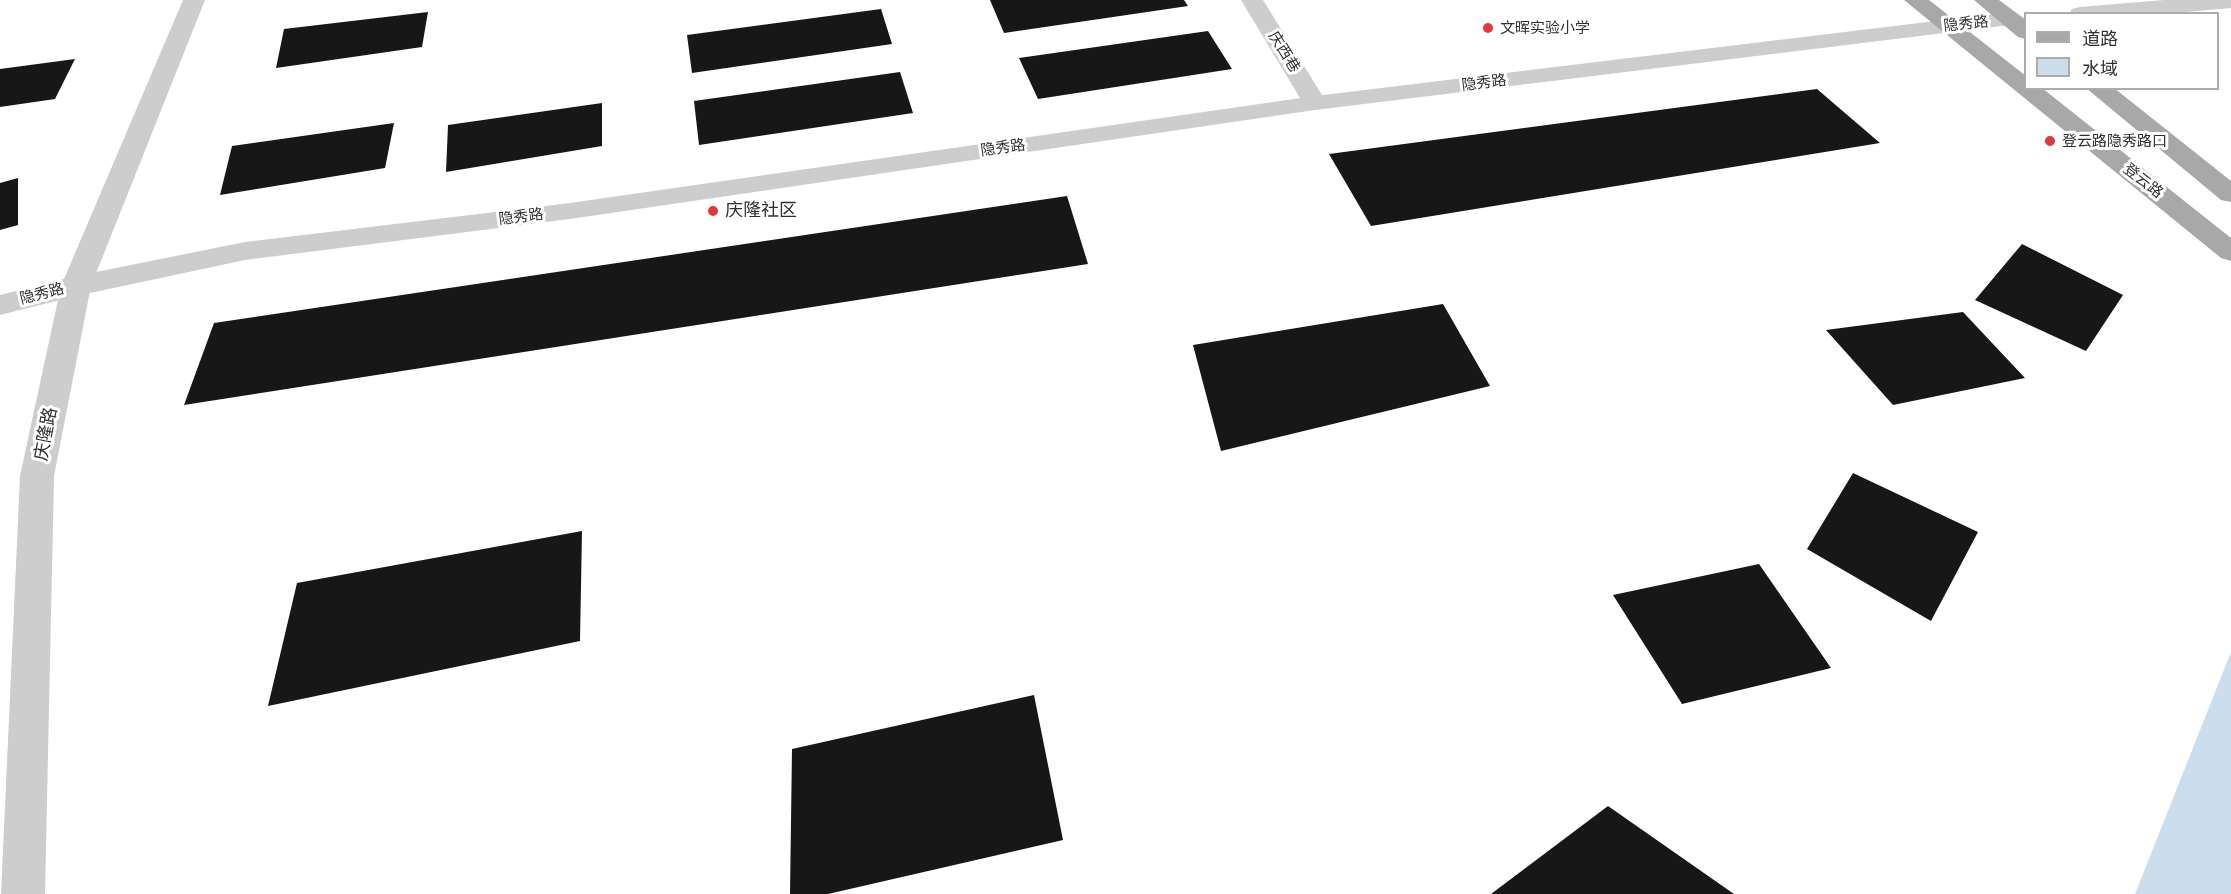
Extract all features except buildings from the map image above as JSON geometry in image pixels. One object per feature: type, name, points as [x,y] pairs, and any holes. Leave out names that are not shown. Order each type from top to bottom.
[{"type":"main road","name":"登云路","points":[[1916,0],[2024,86]]},
{"type":"main road","points":[[1985,0],[2020,23]]},
{"type":"main road","name":"登云路","points":[[2029,90],[2231,252]]},
{"type":"main road","points":[[2101,90],[2231,194]]},
{"type":"street","name":"庆隆路","points":[[23,894],[37,476],[76,286],[194,0]]},
{"type":"street","name":"庆西巷","points":[[1252,0],[1316,103]]},
{"type":"street","points":[[2103,12],[2231,1]]},
{"type":"street","name":"隐秀路","points":[[0,305],[76,286],[245,251],[570,211],[1316,103],[1946,26],[2020,23]]},
{"type":"water","points":[[2231,652],[2231,894],[2135,894]]},
{"type":"place","name":"文晖实验小学","points":[[1488,28]]},
{"type":"place","name":"登云路隐秀路口","points":[[2050,141]]},
{"type":"place","name":"庆隆社区","points":[[713,211]]}]
